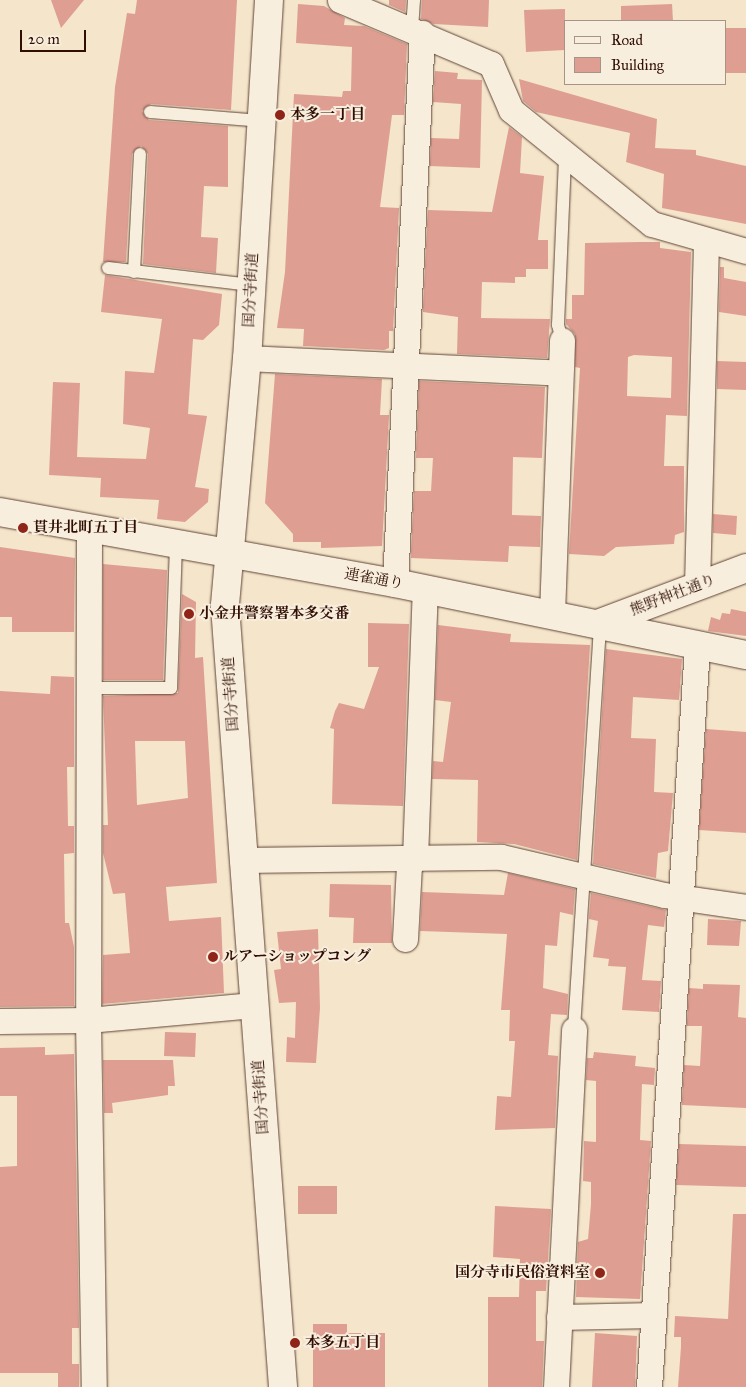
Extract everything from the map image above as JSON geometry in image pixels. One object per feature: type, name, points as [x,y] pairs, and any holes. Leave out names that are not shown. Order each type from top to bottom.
[{"type":"main road","name":"国分寺街道","points":[[269,0],[247,358],[225,606],[242,860],[283,1387]]},
{"type":"main road","name":"連雀通り","points":[[0,512],[229,556],[395,583],[600,623],[697,646],[746,655]]},
{"type":"main road","name":"熊野神社通り","points":[[600,623],[746,568]]},
{"type":"street","points":[[340,0],[417,31],[490,64],[511,110],[565,157],[652,224],[706,242],[746,251]]},
{"type":"street","points":[[395,583],[417,31]]},
{"type":"street","points":[[697,586],[706,242]]},
{"type":"street","points":[[552,614],[562,340]]},
{"type":"street","points":[[247,358],[560,373]]},
{"type":"street","points":[[89,530],[88,1020],[94,1387]]},
{"type":"street","points":[[405,939],[408,866],[415,858],[426,589]]},
{"type":"street","points":[[649,1387],[677,897],[697,646]]},
{"type":"street","points":[[242,860],[502,857],[677,897],[746,907]]},
{"type":"street","points":[[0,1021],[88,1020],[253,1005]]},
{"type":"street","points":[[556,1387],[574,1029]]},
{"type":"street","points":[[559,1317],[654,1315]]},
{"type":"lane","points":[[414,0],[417,31]]},
{"type":"lane","points":[[150,112],[261,121]]},
{"type":"lane","points":[[134,272],[140,154]]},
{"type":"lane","points":[[562,340],[558,325],[565,157]]},
{"type":"lane","points":[[108,268],[251,285]]},
{"type":"lane","points":[[89,688],[171,688],[176,546]]},
{"type":"lane","points":[[574,1029],[600,623]]},
{"type":"building","points":[[51,0],[84,0],[61,28]]},
{"type":"building","points":[[137,0],[237,0],[231,110],[151,104],[142,111],[149,120],[228,126],[228,187],[204,186],[201,237],[218,238],[216,273],[143,264],[148,154],[141,146],[132,154],[126,262],[103,262],[115,87],[127,13],[135,14]]},
{"type":"building","points":[[389,0],[406,0],[405,12],[389,5]]},
{"type":"building","points":[[422,0],[489,0],[488,27],[434,24],[421,19]]},
{"type":"building","points":[[298,4],[324,6],[345,18],[344,25],[364,26],[407,44],[404,115],[392,115],[380,207],[399,208],[393,331],[389,331],[389,348],[384,350],[303,346],[304,329],[277,328],[285,272],[294,94],[342,97],[343,91],[351,91],[352,47],[296,43]]},
{"type":"building","points":[[672,4],[673,20],[621,20],[621,6]]},
{"type":"building","points":[[565,9],[564,50],[526,52],[524,10]]},
{"type":"building","points":[[726,28],[746,28],[746,73],[726,73]]},
{"type":"building","points":[[435,71],[458,73],[457,79],[482,80],[480,168],[430,166],[431,138],[459,139],[461,104],[433,102]]},
{"type":"building","points":[[519,79],[657,119],[655,148],[696,150],[696,155],[746,166],[746,224],[662,208],[664,174],[626,162],[630,133],[536,112],[523,101]]},
{"type":"building","points":[[509,127],[522,137],[520,173],[544,176],[538,240],[548,240],[548,269],[526,269],[526,277],[515,277],[515,283],[482,282],[481,318],[550,319],[547,358],[457,354],[458,317],[423,312],[428,210],[492,212]]},
{"type":"building","points":[[660,242],[660,248],[691,252],[687,416],[666,415],[664,466],[684,466],[684,532],[675,535],[674,544],[616,547],[604,556],[569,554],[580,368],[575,367],[575,334],[566,324],[566,319],[572,319],[572,295],[584,295],[585,243]],"holes":[[[634,355],[672,357],[671,398],[627,396],[628,357]]]},
{"type":"building","points":[[720,267],[724,267],[724,278],[746,282],[746,316],[719,312]]},
{"type":"building","points":[[105,275],[222,294],[219,325],[203,340],[193,339],[188,414],[207,416],[195,487],[209,489],[208,502],[185,522],[157,519],[159,500],[100,497],[101,478],[49,475],[53,382],[80,383],[77,457],[146,459],[150,428],[123,424],[125,371],[154,373],[162,319],[101,312]]},
{"type":"building","points":[[717,361],[746,362],[746,390],[717,389]]},
{"type":"building","points":[[275,374],[382,379],[380,415],[389,415],[382,546],[321,548],[321,542],[293,542],[293,534],[265,503]]},
{"type":"building","points":[[419,381],[545,387],[542,458],[513,457],[512,515],[541,516],[540,547],[509,546],[508,562],[411,558],[414,491],[431,491],[433,458],[416,458]]},
{"type":"building","points":[[713,514],[737,516],[736,535],[713,533]]},
{"type":"building","points":[[0,547],[75,558],[74,632],[12,632],[12,617],[0,617]]},
{"type":"building","points":[[103,564],[167,570],[163,680],[103,680]]},
{"type":"building","points":[[182,594],[196,602],[195,658],[203,657],[217,883],[166,887],[169,921],[221,917],[224,993],[102,1004],[103,955],[130,953],[125,893],[113,894],[103,853],[103,825],[108,825],[103,696],[178,693]],"holes":[[[135,741],[185,741],[188,798],[137,805]]]},
{"type":"building","points":[[731,609],[746,612],[746,636],[708,631],[711,617],[720,620],[722,613],[730,614]]},
{"type":"building","points":[[368,623],[409,624],[403,806],[332,804],[334,729],[330,728],[335,711],[339,703],[364,709],[379,667],[368,667]]},
{"type":"building","points":[[438,625],[511,634],[510,642],[590,645],[577,860],[514,844],[477,842],[478,780],[432,779],[433,761],[443,762],[451,702],[435,700]]},
{"type":"building","points":[[606,649],[682,659],[679,700],[633,697],[631,738],[656,739],[654,792],[673,793],[668,851],[658,853],[656,878],[593,864]]},
{"type":"building","points":[[51,676],[74,677],[74,767],[67,767],[68,826],[74,826],[74,853],[64,854],[65,923],[69,923],[74,947],[74,1006],[0,1007],[0,691],[50,694]]},
{"type":"building","points":[[706,729],[746,732],[746,833],[699,830]]},
{"type":"building","points":[[508,873],[575,889],[573,915],[560,912],[557,946],[545,945],[543,988],[568,994],[567,1015],[551,1014],[548,1055],[558,1056],[555,1128],[495,1130],[497,1096],[511,1097],[515,1041],[509,1041],[510,1010],[501,1010],[507,934],[420,931],[422,892],[504,895]]},
{"type":"building","points":[[330,884],[391,885],[392,943],[353,943],[354,918],[329,917]]},
{"type":"building","points":[[591,893],[666,910],[664,927],[648,925],[642,980],[661,981],[659,1012],[622,1010],[626,967],[608,966],[609,959],[593,957],[598,921],[589,919]]},
{"type":"building","points":[[708,919],[741,921],[739,946],[707,945]]},
{"type":"building","points":[[318,929],[320,1008],[316,1063],[286,1062],[287,1037],[295,1038],[296,1002],[279,1003],[274,970],[281,969],[277,932]]},
{"type":"building","points":[[703,984],[740,985],[738,1017],[746,1018],[746,1108],[682,1105],[684,1065],[700,1066],[702,1026],[687,1026],[689,988],[703,989]]},
{"type":"building","points":[[165,1032],[196,1033],[195,1057],[164,1056]]},
{"type":"building","points":[[45,1047],[45,1055],[74,1054],[79,1328],[72,1328],[72,1364],[79,1364],[79,1387],[58,1387],[58,1373],[0,1373],[0,1167],[17,1166],[17,1096],[0,1096],[0,1048]]},
{"type":"building","points":[[594,1052],[636,1056],[635,1066],[655,1068],[654,1085],[642,1084],[640,1140],[651,1141],[640,1299],[576,1297],[578,1242],[588,1239],[591,1204],[591,1182],[583,1181],[584,1141],[596,1142],[596,1081],[586,1080],[587,1058],[593,1058]]},
{"type":"building","points":[[103,1060],[173,1060],[175,1086],[168,1086],[168,1095],[112,1103],[113,1113],[104,1113]]},
{"type":"building","points":[[679,1144],[746,1146],[746,1187],[676,1185]]},
{"type":"building","points":[[298,1186],[337,1186],[337,1214],[298,1214]]},
{"type":"building","points":[[495,1206],[551,1209],[546,1291],[536,1291],[536,1341],[544,1341],[542,1387],[488,1387],[488,1297],[519,1297],[520,1259],[493,1257]]},
{"type":"building","points":[[733,1214],[746,1214],[746,1387],[678,1387],[681,1337],[674,1337],[675,1316],[728,1319]]},
{"type":"building","points":[[313,1324],[347,1324],[347,1333],[385,1333],[385,1387],[313,1387]]},
{"type":"building","points":[[595,1333],[637,1336],[635,1387],[592,1387]]},
{"type":"place","name":"本多一丁目","points":[[280,115]]},
{"type":"place","name":"貫井北町五丁目","points":[[23,528]]},
{"type":"place","name":"小金井警察署本多交番","points":[[189,614]]},
{"type":"place","name":"ルアーショップコング","points":[[213,957]]},
{"type":"place","name":"国分寺市民俗資料室","points":[[600,1273]]},
{"type":"place","name":"本多五丁目","points":[[295,1343]]}]
